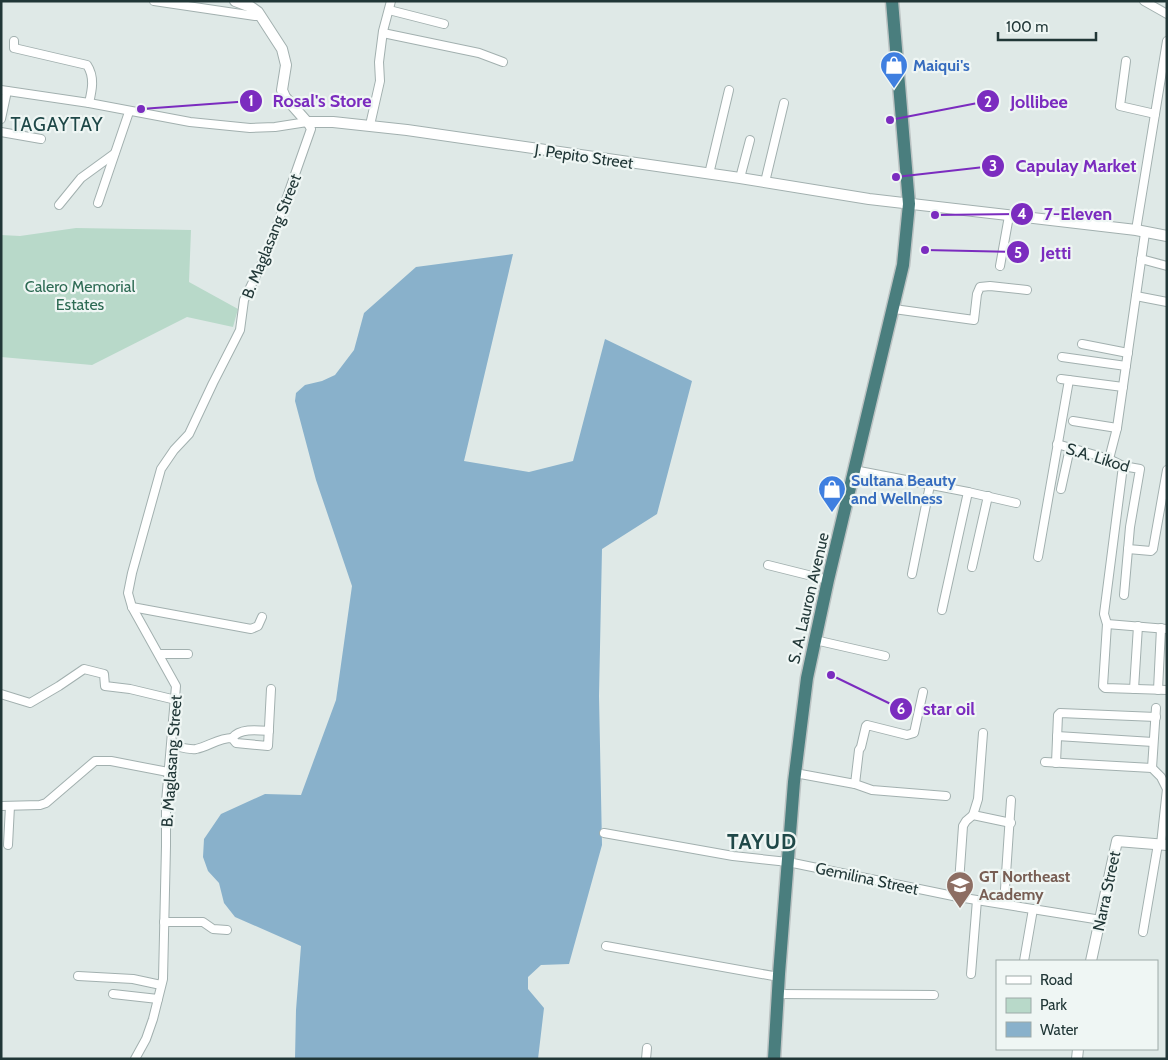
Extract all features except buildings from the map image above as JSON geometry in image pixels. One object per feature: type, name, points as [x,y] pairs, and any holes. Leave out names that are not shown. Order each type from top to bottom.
[{"type":"highway","name":"S. A. Lauron Avenue","points":[[774,1059],[800,719],[828,580],[902,273],[909,204],[892,1]]},
{"type":"street","points":[[154,1],[261,16]]},
{"type":"street","points":[[235,1],[252,4],[285,56],[286,65],[282,90],[285,97],[307,122]]},
{"type":"street","points":[[370,126],[380,81],[379,62],[383,33],[391,1]]},
{"type":"street","points":[[1144,1],[1167,14]]},
{"type":"street","points":[[389,10],[444,24]]},
{"type":"street","points":[[383,33],[480,53],[502,62]]},
{"type":"street","points":[[14,41],[14,48],[87,65],[91,71],[93,87],[89,103]]},
{"type":"street","points":[[1109,459],[1117,428],[1142,259],[1140,232],[1155,114],[1167,41]]},
{"type":"street","points":[[1126,61],[1120,106],[1155,114]]},
{"type":"street","points":[[1,119],[4,90]]},
{"type":"street","name":"J. Pepito Street","points":[[4,90],[89,103],[190,122],[250,128],[275,127],[307,122],[333,122],[370,126],[740,178],[869,199],[1167,236]]},
{"type":"street","points":[[709,174],[729,90]]},
{"type":"street","points":[[765,182],[784,102]]},
{"type":"street","points":[[98,203],[129,112]]},
{"type":"street","name":"B. Maglasang Street","points":[[135,1059],[154,1019],[161,985],[166,802],[176,683],[132,607],[128,593],[132,572],[161,469],[174,450],[189,434],[240,330],[244,300],[268,251],[310,134],[311,129],[307,122]]},
{"type":"street","points":[[1,132],[41,139]]},
{"type":"street","points":[[740,178],[750,140]]},
{"type":"street","points":[[59,205],[81,178],[114,154]]},
{"type":"street","points":[[1000,266],[1009,216]]},
{"type":"street","points":[[1142,259],[1167,266]]},
{"type":"street","points":[[894,309],[974,320],[976,294],[980,287],[990,286],[1028,290]]},
{"type":"street","points":[[1136,296],[1167,302]]},
{"type":"street","points":[[1082,344],[1128,353]]},
{"type":"street","points":[[1062,357],[1126,366]]},
{"type":"street","points":[[1038,557],[1057,444],[1065,379],[1123,387]]},
{"type":"street","points":[[1074,421],[1117,428]]},
{"type":"street","name":"S.A. Likod","points":[[1057,444],[1109,459],[1123,466],[1140,469],[1128,548]]},
{"type":"street","points":[[1061,489],[1070,448]]},
{"type":"street","points":[[1108,624],[1164,629],[1163,690],[1104,687],[1108,624],[1104,614],[1123,466]]},
{"type":"street","points":[[854,470],[1016,503]]},
{"type":"street","points":[[1124,595],[1128,548],[1151,551],[1153,549],[1167,470]]},
{"type":"street","points":[[912,574],[930,485]]},
{"type":"street","points":[[942,610],[968,492]]},
{"type":"street","points":[[972,567],[988,496]]},
{"type":"street","points":[[768,565],[828,580]]},
{"type":"street","points":[[132,607],[251,629],[258,626],[262,617]]},
{"type":"street","points":[[1134,689],[1138,626]]},
{"type":"street","points":[[815,640],[885,656]]},
{"type":"street","points":[[159,654],[188,654]]},
{"type":"street","points":[[1,694],[30,703],[84,669],[104,674],[103,684],[105,686],[130,689],[176,700]]},
{"type":"street","points":[[232,738],[236,744],[268,746],[271,689]]},
{"type":"street","points":[[855,784],[859,750],[866,726],[907,736],[912,735],[924,692]]},
{"type":"street","points":[[1056,763],[1058,715],[1062,712],[1156,713],[1152,768]]},
{"type":"street","points":[[172,745],[195,749],[248,731],[269,731]]},
{"type":"street","points":[[958,898],[963,826],[973,815],[978,800],[983,732]]},
{"type":"street","points":[[1057,736],[1154,742]]},
{"type":"street","points":[[1,806],[40,805],[46,803],[95,761],[111,761],[168,772]]},
{"type":"street","points":[[1046,762],[1152,768],[1161,777],[1167,789],[1162,844],[1143,932]]},
{"type":"street","points":[[795,773],[855,784],[872,790],[946,796]]},
{"type":"street","points":[[1004,904],[1011,800]]},
{"type":"street","points":[[8,845],[10,806]]},
{"type":"street","points":[[973,815],[1010,822]]},
{"type":"street","name":"Gemilina Street","points":[[604,833],[734,856],[788,862],[958,898],[1101,920]]},
{"type":"street","name":"Narra Street","points":[[1091,960],[1117,841],[1162,844]]},
{"type":"street","points":[[971,974],[976,900]]},
{"type":"street","points":[[1024,960],[1033,909]]},
{"type":"street","points":[[164,922],[203,922],[214,929],[227,930]]},
{"type":"street","points":[[606,946],[779,977]]},
{"type":"street","points":[[78,976],[133,979],[161,985]]},
{"type":"street","points":[[113,994],[158,999]]},
{"type":"street","points":[[778,994],[934,995]]},
{"type":"street","points":[[646,1059],[648,1048]]},
{"type":"green space","name":"Calero Memorial Estates","points":[[76,228],[191,230],[189,282],[238,309],[233,327],[187,317],[92,365],[1,357],[1,235],[20,236]]},
{"type":"water","points":[[513,254],[464,461],[529,472],[573,461],[605,339],[692,381],[657,514],[602,549],[599,696],[602,845],[569,964],[541,965],[528,977],[528,989],[544,1008],[538,1059],[295,1059],[296,1010],[301,946],[235,917],[224,903],[219,883],[208,871],[203,857],[204,839],[221,814],[265,794],[301,795],[336,700],[352,586],[316,480],[295,401],[296,393],[305,385],[322,381],[335,375],[354,350],[364,313],[416,267]]},
{"type":"place","name":"Maiqui's","points":[[894,89]]},
{"type":"place","name":"Rosal's Store","points":[[141,109]]},
{"type":"place","name":"Jollibee","points":[[890,120]]},
{"type":"place","name":"Capulay Market","points":[[896,177]]},
{"type":"place","name":"7-Eleven","points":[[935,215]]},
{"type":"place","name":"Jetti","points":[[925,250]]},
{"type":"place","name":"Sultana Beauty and Wellness","points":[[832,513]]},
{"type":"place","name":"star oil","points":[[831,675]]},
{"type":"place","name":"GT Northeast Academy","points":[[960,909]]},
{"type":"district","name":"TAGAYTAY","points":[[57,124]]},
{"type":"district","name":"TAYUD","points":[[762,842]]}]
